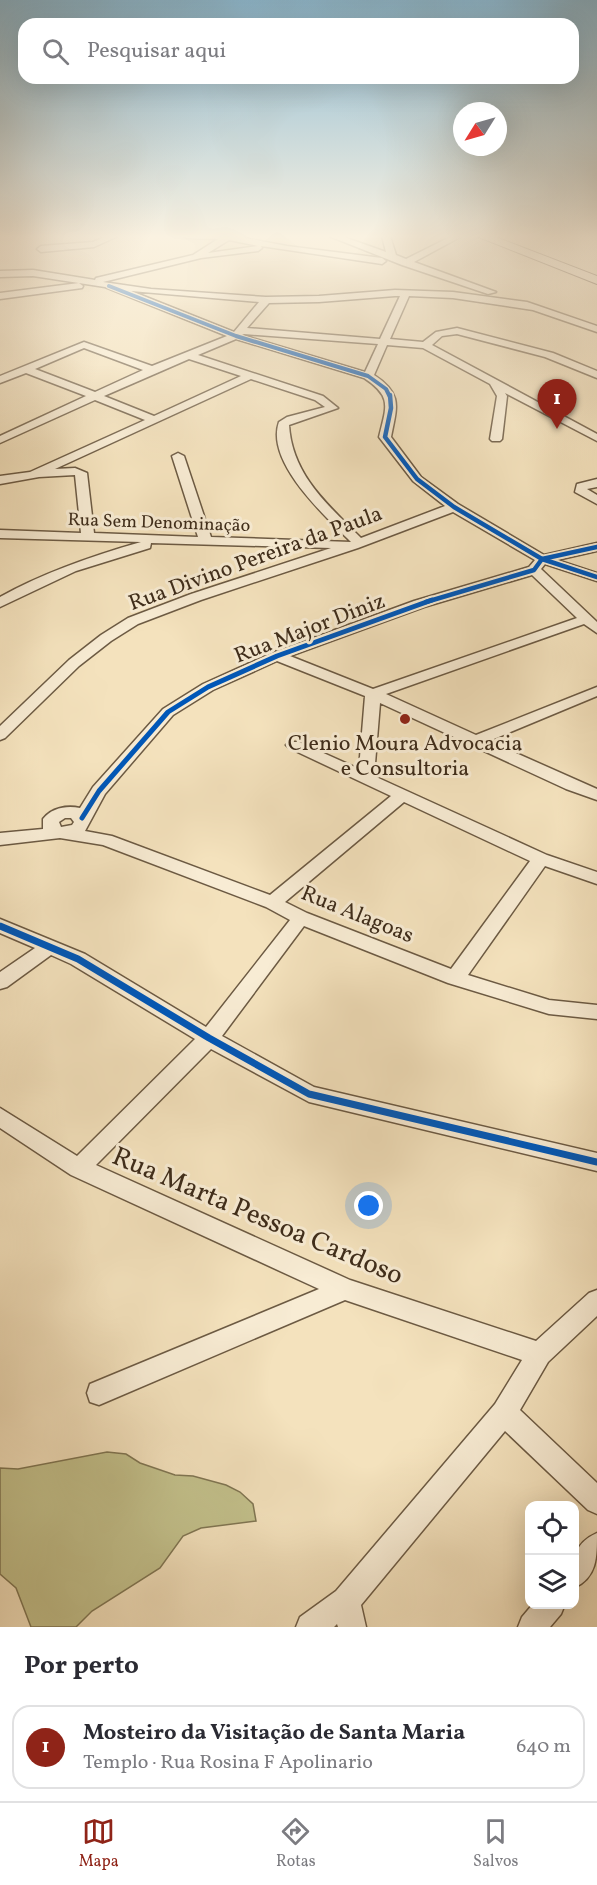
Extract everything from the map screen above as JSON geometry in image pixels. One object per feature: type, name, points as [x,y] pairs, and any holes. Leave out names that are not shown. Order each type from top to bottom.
[{"type":"street","points":[[179,312],[368,376],[387,388],[392,398],[385,437],[417,479],[538,565],[591,624],[373,694]]},
{"type":"street","points":[[0,440],[238,333],[256,312]]},
{"type":"street","points":[[368,376],[398,312]]},
{"type":"street","points":[[548,312],[597,329]]},
{"type":"street","points":[[425,345],[439,334],[457,331],[549,355],[597,375]]},
{"type":"street","points":[[238,333],[425,345],[597,438]]},
{"type":"street","points":[[0,381],[84,345],[152,370]]},
{"type":"street","points":[[188,355],[319,398],[333,408],[291,419],[283,424],[282,435],[291,465],[312,495],[357,544]]},
{"type":"street","points":[[26,369],[153,419]]},
{"type":"street","points":[[33,475],[249,376]]},
{"type":"street","points":[[495,384],[502,396],[496,439]]},
{"type":"street","points":[[178,456],[206,541]]},
{"type":"street","points":[[0,480],[75,471],[81,473],[88,538]]},
{"type":"street","points":[[597,483],[581,487],[581,492],[597,500]]},
{"type":"street","name":"Rua Divino Pereira da Paula","points":[[0,735],[74,663],[105,638],[133,621],[196,597],[357,544],[454,507]]},
{"type":"street","name":"Rua Sem Denominação","points":[[0,534],[357,544]]},
{"type":"street","points":[[0,603],[28,586],[67,568],[162,540]]},
{"type":"street","name":"Rua Major Diniz","points":[[59,825],[99,791],[168,712],[208,687],[277,656],[419,604],[596,547]]},
{"type":"street","points":[[538,565],[597,578]]},
{"type":"street","points":[[277,656],[373,694],[597,795]]},
{"type":"street","points":[[475,741],[597,691]]},
{"type":"street","points":[[366,777],[373,694]]},
{"type":"street","points":[[294,746],[541,858],[597,878]]},
{"type":"street","name":"Rua Major Diniz","points":[[82,820],[99,791]]},
{"type":"street","points":[[272,903],[402,795]]},
{"type":"street","points":[[59,825],[77,830],[82,820]]},
{"type":"street","name":"Rua Alagoas","points":[[82,820],[106,840]]},
{"type":"street","name":"Rua Alagoas","points":[[5,838],[59,825],[106,840],[272,903],[301,918],[455,978],[549,1006],[597,1012]]},
{"type":"street","points":[[455,978],[541,858]]},
{"type":"street","points":[[80,1168],[209,1038],[301,918]]},
{"type":"street","points":[[0,926],[78,959],[209,1038],[309,1094],[597,1162]]},
{"type":"street","points":[[0,982],[50,947]]},
{"type":"street","name":"Rua Marta Pessoa Cardoso","points":[[0,1117],[80,1168],[345,1289],[539,1354]]},
{"type":"street","points":[[99,1393],[345,1289]]},
{"type":"street","points":[[310,1627],[349,1614],[504,1413],[539,1354],[597,1301]]},
{"type":"street","points":[[504,1413],[597,1501]]},
{"type":"street","points":[[579,1569],[597,1546]]},
{"type":"street","points":[[532,1627],[547,1609]]},
{"type":"shaded area","points":[[107,1452],[126,1454],[140,1463],[175,1475],[193,1476],[226,1485],[240,1492],[253,1504],[256,1521],[201,1528],[183,1536],[160,1568],[92,1611],[76,1627],[31,1627],[16,1588],[0,1574],[0,1468],[18,1469]]},
{"type":"cycle path","points":[[175,312],[236,336],[368,376],[386,389],[390,395],[392,401],[385,437],[417,479],[454,507],[542,559],[597,577]]},
{"type":"cycle path","points":[[82,818],[99,791],[168,712],[208,687],[277,656],[419,604],[534,570],[542,559],[597,547]]},
{"type":"cycle path","points":[[0,926],[78,959],[209,1038],[309,1094],[597,1162]]},
{"type":"place","name":"Mosteiro da Visitação de Santa Maria","points":[[557,429]]},
{"type":"place","name":"Clenio Moura Advocacia e Consultoria","points":[[405,719]]}]
